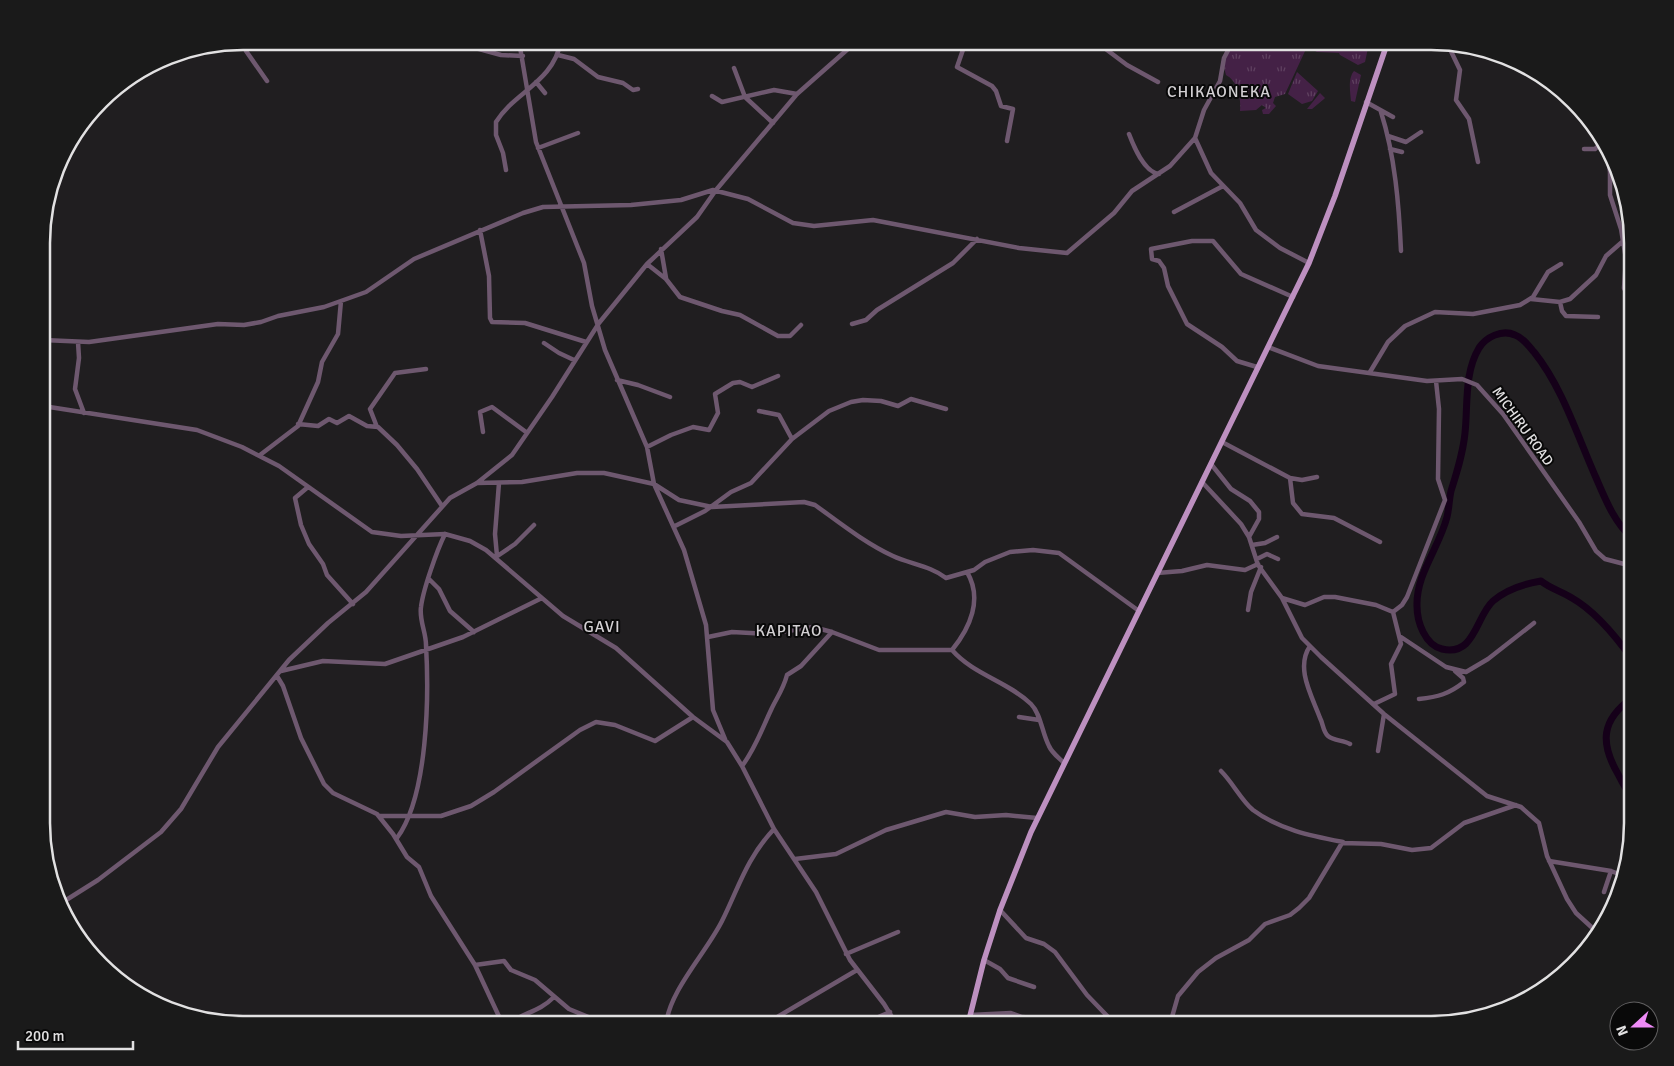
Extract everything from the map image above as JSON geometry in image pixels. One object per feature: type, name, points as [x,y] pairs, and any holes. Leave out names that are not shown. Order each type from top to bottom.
[{"type":"main road","points":[[970,1015],[984,960],[1000,910],[1037,818],[1309,263],[1335,196],[1385,50]]},
{"type":"street","points":[[246,50],[267,81]]},
{"type":"street","points":[[482,50],[500,56],[523,56]]},
{"type":"street","points":[[521,50],[538,148],[584,263],[592,306],[599,323],[605,350],[647,447],[654,484],[675,526],[684,550],[708,637],[713,710],[727,742],[742,766],[774,829],[796,859],[816,892],[846,954],[892,1016]]},
{"type":"street","points":[[506,170],[503,153],[496,135],[496,122],[510,103],[528,92],[545,74],[558,55],[559,50]]},
{"type":"street","points":[[66,900],[98,880],[161,832],[180,809],[218,747],[281,671],[314,636],[353,604],[417,536],[442,506],[457,493],[477,483],[512,455],[526,432],[552,398],[574,360],[599,323],[647,264],[696,217],[716,190],[797,94],[847,50]]},
{"type":"street","points":[[963,50],[957,67],[992,86],[996,91],[1001,106],[1013,109],[1007,141]]},
{"type":"street","points":[[1107,50],[1127,66],[1158,82]]},
{"type":"street","points":[[50,340],[78,342],[218,324],[250,324],[341,301],[371,289],[414,259],[480,230],[543,207],[631,205],[681,200],[716,190],[748,199],[793,223],[814,226],[873,220],[1060,254],[1069,252],[1119,209],[1132,191],[1159,174],[1195,138],[1204,110],[1220,81],[1224,58],[1228,50]]},
{"type":"street","points":[[1452,51],[1459,65],[1460,78],[1456,100],[1468,119],[1478,162]]},
{"type":"street","points":[[558,55],[577,61],[598,77],[623,83],[633,90],[638,89]]},
{"type":"street","points":[[734,68],[745,97],[772,123]]},
{"type":"street","points":[[536,82],[545,93]]},
{"type":"street","points":[[712,96],[719,102],[774,90],[797,94]]},
{"type":"street","points":[[1366,102],[1393,117]]},
{"type":"street","points":[[1382,112],[1388,136],[1397,195],[1401,251]]},
{"type":"street","points":[[1388,136],[1406,142],[1421,132]]},
{"type":"street","points":[[538,148],[578,133]]},
{"type":"street","points":[[1129,134],[1147,167],[1159,174]]},
{"type":"street","points":[[1195,138],[1208,168],[1240,203],[1261,234],[1280,248],[1309,263]]},
{"type":"street","points":[[1584,148],[1595,149],[1598,147]]},
{"type":"street","points":[[1390,149],[1402,152]]},
{"type":"street","points":[[1610,171],[1610,194],[1624,251]]},
{"type":"street","points":[[1174,212],[1223,186]]},
{"type":"street","points":[[480,230],[489,276],[490,318],[492,322],[525,323],[586,342]]},
{"type":"street","points":[[852,324],[870,318],[877,310],[952,263],[977,239]]},
{"type":"street","points":[[1257,367],[1237,361],[1222,347],[1187,324],[1168,286],[1164,268],[1158,261],[1152,259],[1151,250],[1192,241],[1213,241],[1241,274],[1293,297]]},
{"type":"street","points":[[1370,372],[1396,333],[1435,312],[1461,314],[1489,312],[1514,307],[1531,299],[1560,302],[1570,299],[1594,276],[1606,256],[1622,242]]},
{"type":"street","points":[[661,249],[666,279]]},
{"type":"street","points":[[647,264],[666,279],[680,297],[740,315],[778,336],[790,336],[801,325]]},
{"type":"street","points":[[1531,299],[1548,272],[1561,264]]},
{"type":"street","points":[[260,455],[294,430],[298,424],[318,382],[322,362],[338,334],[341,301]]},
{"type":"street","points":[[1560,302],[1562,311],[1566,316],[1598,317]]},
{"type":"street","points":[[78,342],[79,358],[75,380],[76,394],[84,413]]},
{"type":"street","points":[[544,342],[559,353],[574,360]]},
{"type":"street","name":"MICHIRU ROAD","points":[[1268,347],[1318,366],[1436,381],[1462,379],[1477,385],[1492,400],[1508,421],[1579,522],[1596,551],[1605,559],[1624,565]]},
{"type":"street","points":[[426,369],[395,373],[370,409],[377,427],[408,457],[442,506]]},
{"type":"street","points":[[647,447],[671,435],[693,428],[710,430],[718,413],[715,394],[726,386],[740,382],[752,387],[778,376]]},
{"type":"street","points":[[617,380],[638,385],[670,397]]},
{"type":"street","points":[[1393,612],[1402,605],[1407,597],[1445,500],[1438,479],[1439,409],[1436,381]]},
{"type":"street","points":[[675,526],[712,507],[731,492],[751,483],[792,439],[829,411],[851,402],[873,400],[898,406],[911,399],[946,409]]},
{"type":"street","points":[[50,407],[198,430],[260,455],[372,532],[385,536],[445,534],[476,543],[496,557],[574,624],[616,648],[693,717],[727,742]]},
{"type":"street","points":[[483,432],[480,412],[492,407],[526,432]]},
{"type":"street","points":[[759,411],[780,415],[792,439]]},
{"type":"street","points":[[298,424],[318,426],[328,419],[337,422],[350,416],[367,426],[377,427]]},
{"type":"street","points":[[1222,442],[1290,478],[1302,480],[1317,477]]},
{"type":"street","points":[[1211,464],[1232,489],[1250,501],[1259,512],[1259,519],[1249,537]]},
{"type":"street","points":[[477,483],[522,482],[593,472],[654,484],[679,500],[712,507],[804,502],[815,505],[879,549],[912,565],[936,570],[946,578],[974,570],[986,562],[1010,552],[1033,550],[1059,553],[1139,611]]},
{"type":"street","points":[[1290,478],[1293,502],[1302,514],[1334,518],[1380,542]]},
{"type":"street","points":[[1202,482],[1238,520],[1249,537],[1258,563],[1282,598],[1299,633],[1337,674],[1487,796],[1516,805],[1538,822],[1549,861],[1572,906],[1593,927]]},
{"type":"street","points":[[496,557],[495,534],[499,483]]},
{"type":"street","points":[[308,487],[295,498],[304,534],[323,564],[327,575],[353,604]]},
{"type":"street","points":[[496,557],[515,544],[534,525]]},
{"type":"street","points":[[397,838],[408,816],[417,791],[423,750],[428,684],[426,650],[420,608],[445,534]]},
{"type":"street","points":[[1252,545],[1263,544],[1277,537]]},
{"type":"street","points":[[1157,573],[1182,571],[1203,565],[1247,570],[1267,554],[1278,560]]},
{"type":"street","points":[[1248,610],[1258,563]]},
{"type":"street","points":[[952,650],[962,637],[974,611],[972,579],[974,570]]},
{"type":"street","points":[[967,572],[972,579]]},
{"type":"street","points":[[429,580],[439,589],[450,611],[474,632]]},
{"type":"street","points":[[1282,598],[1305,605],[1324,597],[1336,597],[1376,605],[1393,612],[1401,637],[1401,644],[1391,664],[1395,694],[1374,704]]},
{"type":"street","points":[[281,671],[321,661],[384,664],[474,632],[542,598]]},
{"type":"street","points":[[1401,637],[1446,667],[1466,672],[1473,669],[1534,623]]},
{"type":"street","points":[[708,637],[737,632],[770,634],[813,627],[884,651],[952,650],[961,660],[985,676],[1015,690],[1032,705],[1049,747],[1064,763]]},
{"type":"street","points":[[742,766],[782,693],[787,675],[801,666],[832,632]]},
{"type":"street","points":[[1310,646],[1304,658],[1304,668],[1312,700],[1325,732],[1336,740],[1350,744]]},
{"type":"street","points":[[1419,699],[1445,696],[1457,688],[1464,682],[1456,670]]},
{"type":"street","points":[[277,676],[283,686],[301,738],[324,784],[333,793],[379,816],[397,838],[406,857],[419,867],[435,902],[475,966],[498,1016]]},
{"type":"street","points":[[1378,751],[1384,714]]},
{"type":"street","points":[[379,816],[445,816],[478,802],[591,723],[602,721],[655,741],[693,717]]},
{"type":"street","points":[[1019,717],[1039,720]]},
{"type":"street","points":[[1221,771],[1253,809],[1277,824],[1304,834],[1343,842],[1381,844],[1412,850],[1431,848],[1464,823],[1516,805]]},
{"type":"street","points":[[796,859],[836,854],[886,830],[946,812],[975,817],[1006,815],[1037,818]]},
{"type":"street","points":[[668,1016],[671,1003],[722,920],[745,869],[762,842],[774,829]]},
{"type":"street","points":[[1172,1016],[1178,996],[1198,972],[1216,958],[1249,940],[1265,924],[1290,915],[1309,898],[1343,842]]},
{"type":"street","points":[[1549,861],[1617,873]]},
{"type":"street","points":[[1604,892],[1611,871]]},
{"type":"street","points":[[1000,910],[1026,938],[1044,944],[1055,952],[1087,995],[1107,1016]]},
{"type":"street","points":[[846,954],[898,932]]},
{"type":"street","points":[[984,960],[1000,969],[1008,978],[1034,987]]},
{"type":"street","points":[[475,966],[504,961],[511,970],[535,980],[569,1009],[586,1016]]},
{"type":"street","points":[[779,1016],[857,970]]},
{"type":"street","points":[[521,1016],[540,1009],[554,997]]},
{"type":"street","points":[[881,1016],[890,1012]]},
{"type":"street","points":[[970,1015],[1011,1013],[1019,1016]]},
{"type":"green space","points":[[1230,50],[1306,50],[1285,94],[1275,97],[1273,103],[1276,106],[1269,114],[1263,114],[1262,110],[1266,108],[1262,105],[1256,110],[1240,111],[1238,91],[1234,82],[1226,75],[1223,64]]},
{"type":"green space","points":[[1313,50],[1368,50],[1365,62],[1358,65],[1339,53],[1317,52]]},
{"type":"green space","points":[[1354,71],[1361,75],[1355,102],[1351,101],[1350,89],[1350,81]]},
{"type":"green space","points":[[1297,72],[1318,91],[1312,101],[1302,104],[1288,94]]},
{"type":"green space","points":[[1320,93],[1325,98],[1312,109],[1307,109]]},
{"type":"waterway","points":[[1624,530],[1600,488],[1562,397],[1544,366],[1525,342],[1515,335],[1505,333],[1490,337],[1479,348],[1471,368],[1464,440],[1460,462],[1451,491],[1447,517],[1420,583],[1417,606],[1420,626],[1427,638],[1436,647],[1453,650],[1461,647],[1474,634],[1487,608],[1493,601],[1515,588],[1541,581],[1581,603],[1597,617],[1624,649]]},
{"type":"waterway","points":[[1624,704],[1609,724],[1606,742],[1612,763],[1624,786]]},
{"type":"district","name":"CHIKAONEKA","points":[[1219,91]]},
{"type":"district","name":"GAVI","points":[[602,626]]},
{"type":"district","name":"KAPITAO","points":[[789,630]]}]
